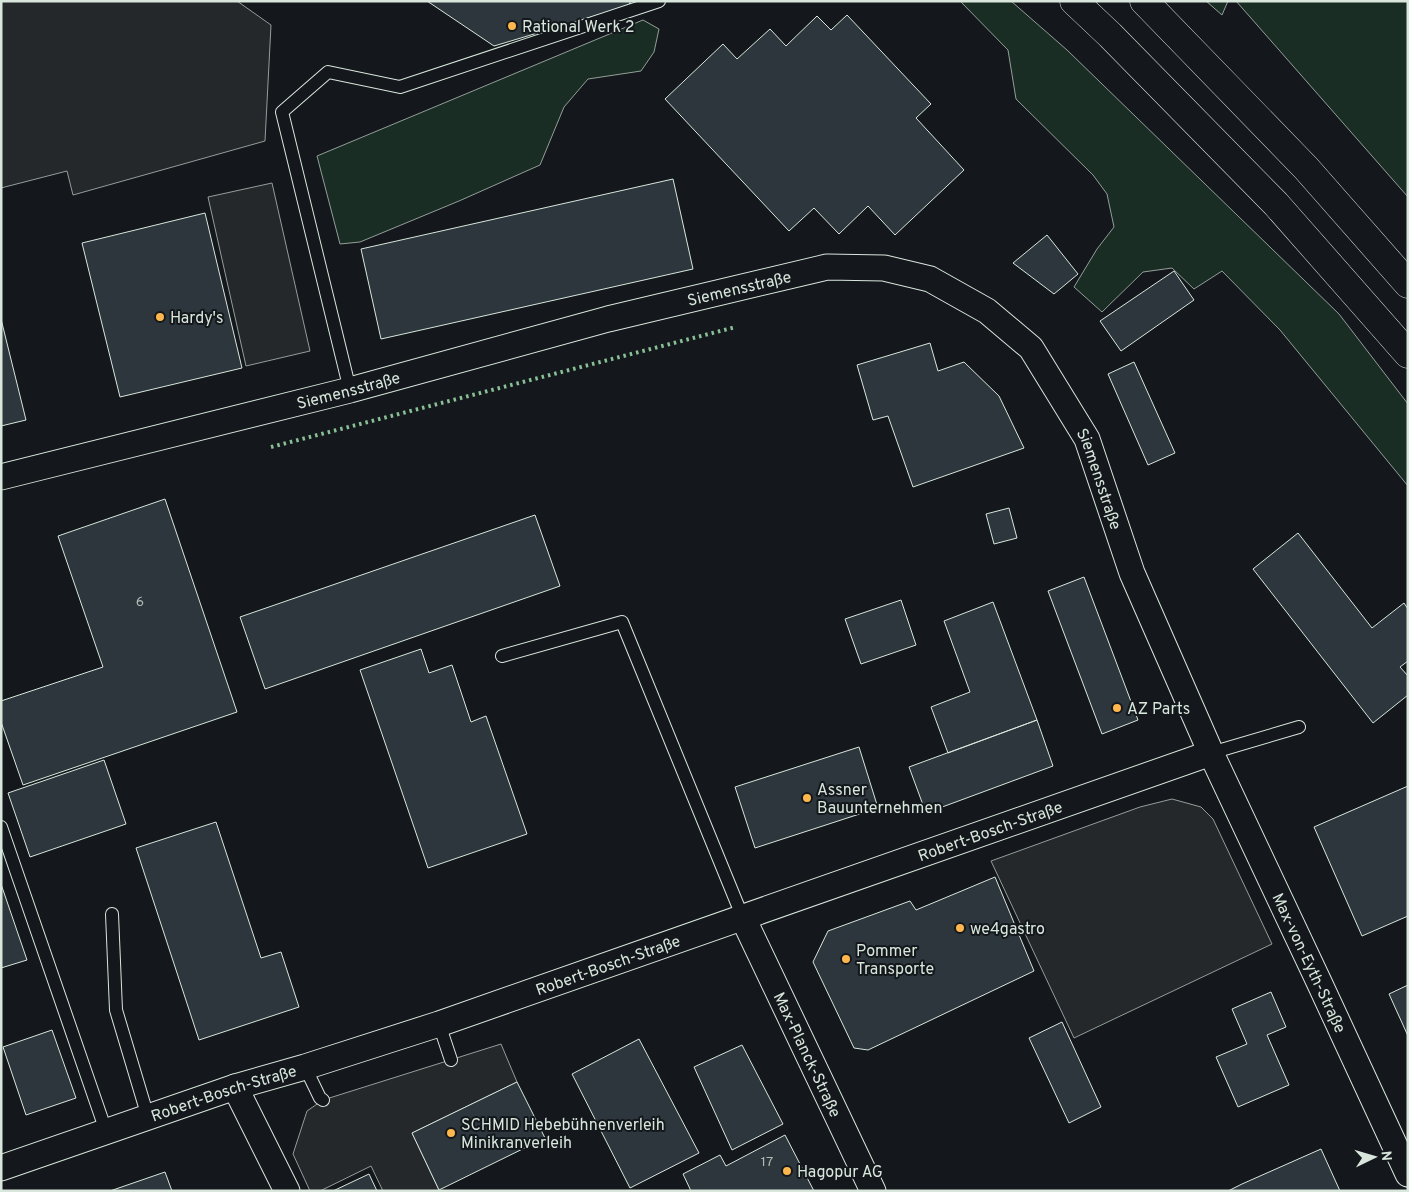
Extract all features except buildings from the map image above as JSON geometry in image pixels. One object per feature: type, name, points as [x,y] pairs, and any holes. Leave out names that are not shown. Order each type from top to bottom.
[{"type":"highway","points":[[1074,1],[1110,35],[1276,204],[1408,354]]},
{"type":"highway","points":[[1144,1],[1306,168],[1408,284]]},
{"type":"street","name":"Siemensstraße","points":[[1,477],[350,390],[608,319],[827,267],[884,268],[930,279],[987,311],[1031,348],[1088,438],[1132,573],[1211,753]]},
{"type":"street","name":"Robert-Bosch-Straße","points":[[1,1168],[235,1087],[306,1067],[439,1024],[1211,753]]},
{"type":"street","name":"Max-von-Eyth-Straße","points":[[1211,753],[1408,1174]]},
{"type":"street","name":"Max-Planck-Straße","points":[[742,918],[873,1191]]},
{"type":"street","points":[[235,1087],[287,1191]]},
{"type":"lane","points":[[350,390],[282,112],[328,72],[400,87],[659,1]]},
{"type":"lane","points":[[502,656],[622,622],[742,918]]},
{"type":"lane","points":[[1211,753],[1299,727]]},
{"type":"lane","points":[[1,827],[106,1131]]},
{"type":"lane","points":[[112,914],[116,1010],[148,1117]]},
{"type":"lane","points":[[439,1024],[451,1060]]},
{"type":"lane","points":[[306,1067],[320,1098],[323,1100]]},
{"type":"green space","points":[[960,1],[1011,1],[1067,50],[1339,314],[1408,404],[1408,486],[1280,330],[1222,271],[1194,289],[1172,268],[1143,272],[1102,312],[1074,287],[1097,249],[1114,227],[1107,194],[1093,175],[1016,99],[1008,50]]},
{"type":"green space","points":[[1206,1],[1228,1],[1222,15]]},
{"type":"green space","points":[[1236,1],[1408,1],[1408,197]]},
{"type":"green space","points":[[643,20],[659,29],[654,52],[641,71],[588,79],[564,107],[540,165],[360,242],[340,244],[317,156]]},
{"type":"shaded area","points":[[1,1],[237,1],[271,25],[265,141],[73,195],[67,171],[1,188]]},
{"type":"shaded area","points":[[272,183],[310,351],[246,366],[208,197]]},
{"type":"shaded area","points":[[1172,799],[1201,807],[1213,819],[1272,944],[1074,1038],[991,861],[1140,807]]},
{"type":"shaded area","points":[[501,1044],[517,1082],[412,1133],[438,1191],[383,1191],[371,1166],[320,1191],[310,1191],[293,1154],[307,1111],[323,1100]]},
{"type":"hedge","points":[[271,447],[736,327]]},
{"type":"place","name":"Rational Werk 2","points":[[512,26]]},
{"type":"place","name":"Hardy's","points":[[160,317]]},
{"type":"place","name":"AZ Parts","points":[[1117,708]]},
{"type":"place","name":"Assner Bauunternehmen","points":[[807,798]]},
{"type":"place","name":"we4gastro","points":[[960,928]]},
{"type":"place","name":"Pommer Transporte","points":[[846,959]]},
{"type":"place","name":"SCHMID Hebebühnenverleih Minikranverleih","points":[[451,1133]]},
{"type":"place","name":"Hagopur AG","points":[[787,1171]]}]
